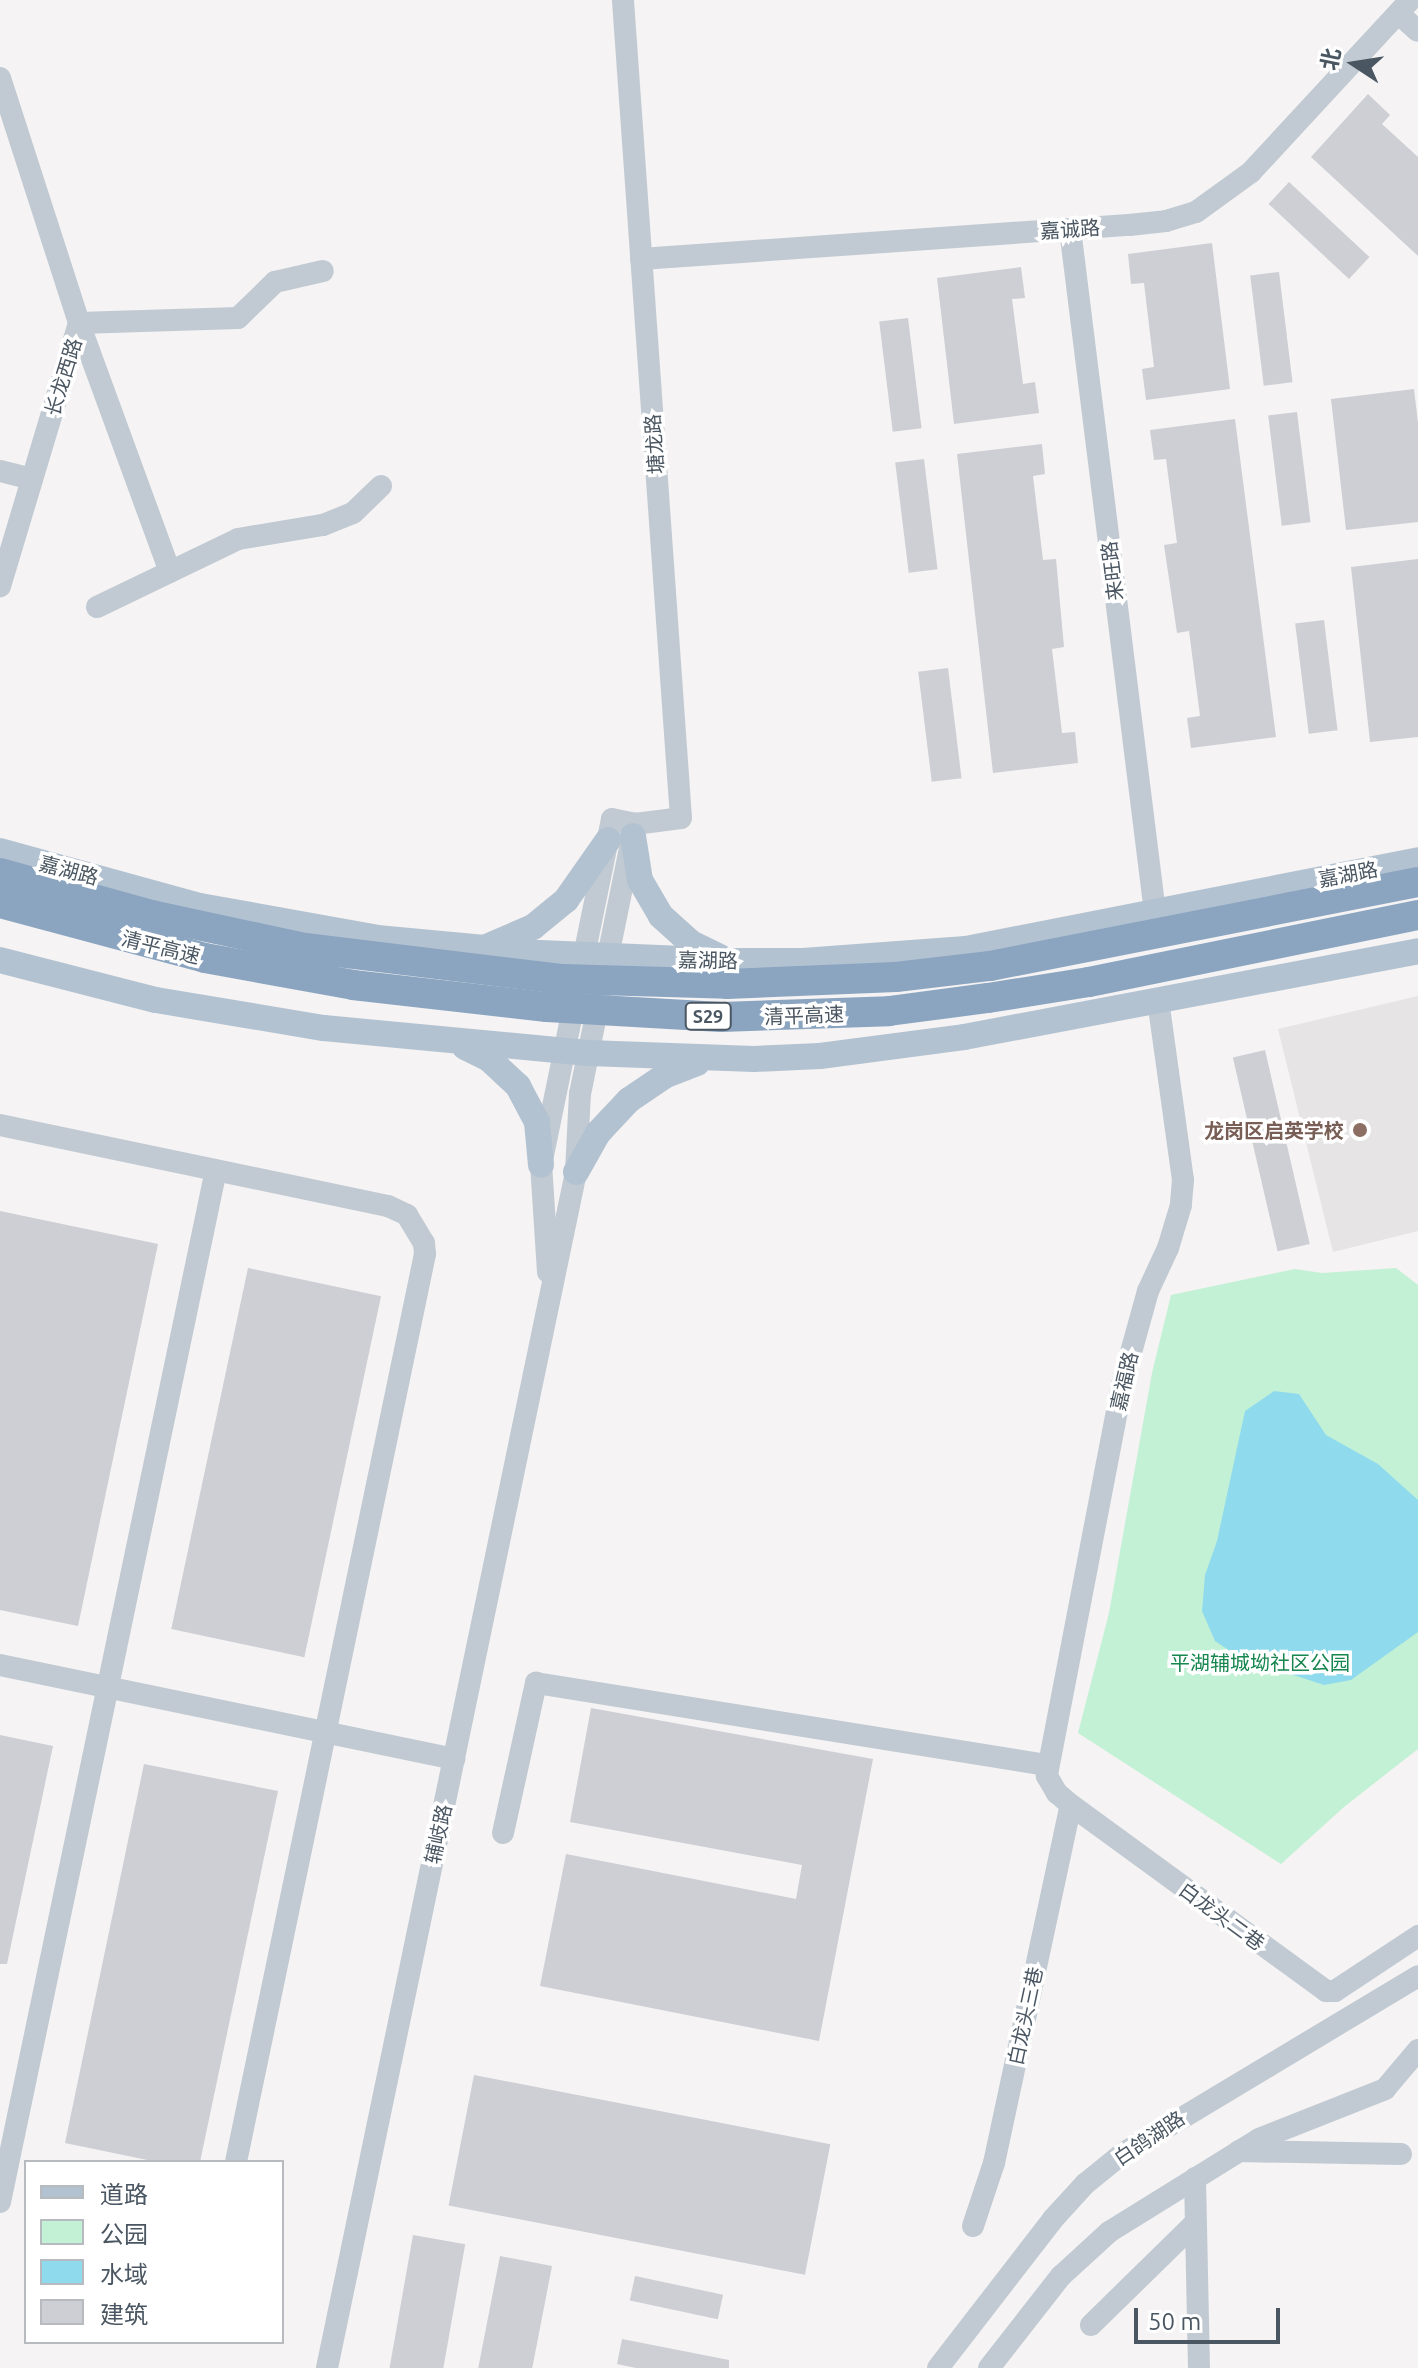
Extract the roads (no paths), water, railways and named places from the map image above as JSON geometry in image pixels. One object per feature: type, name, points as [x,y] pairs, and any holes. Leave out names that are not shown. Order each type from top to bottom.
[{"type":"highway","name":"清平高速","points":[[0,873],[208,929],[331,952],[563,979],[727,984],[896,977],[990,966],[1418,882]]},
{"type":"highway","name":"清平高速","points":[[0,903],[205,958],[353,985],[547,1007],[721,1017],[889,1011],[988,998],[1089,982],[1418,915]]},
{"type":"main road","points":[[475,949],[516,936],[549,915],[580,883],[622,830]]},
{"type":"main road","points":[[622,830],[640,880],[661,916],[691,943],[731,961]]},
{"type":"main road","name":"嘉湖路","points":[[0,851],[200,906],[290,924],[475,949],[731,961],[818,960],[966,949],[1418,860]]},
{"type":"main road","points":[[0,960],[210,1011],[324,1028],[576,1052],[714,1058],[820,1056],[891,1049],[1418,951]]},
{"type":"main road","points":[[450,1042],[488,1058],[518,1086],[537,1122],[541,1165]]},
{"type":"main road","points":[[576,1172],[598,1133],[629,1100],[666,1075],[714,1058]]},
{"type":"street","name":"塘龙路","points":[[622,830],[681,818],[623,0]]},
{"type":"street","name":"嘉诚路","points":[[641,259],[1166,221],[1196,212],[1221,197],[1251,172],[1404,7]]},
{"type":"street","points":[[1404,7],[1418,31]]},
{"type":"street","name":"长龙西路","points":[[0,78],[79,323],[0,586]]},
{"type":"street","name":"来旺路","points":[[1070,229],[1155,912]]},
{"type":"street","points":[[170,572],[79,323],[238,318],[275,282],[323,271]]},
{"type":"street","points":[[0,471],[32,479]]},
{"type":"street","points":[[97,607],[238,539],[323,525],[353,513],[381,486]]},
{"type":"street","points":[[550,1300],[541,1165],[576,1052],[622,830]]},
{"type":"street","name":"嘉福路","points":[[1047,1765],[1122,1385],[1148,1291],[1168,1248],[1181,1205],[1183,1180],[1158,1000]]},
{"type":"street","name":"辅岐路","points":[[327,2368],[576,1172],[580,1094],[576,1052]]},
{"type":"street","points":[[0,1125],[398,1209],[415,1223],[424,1243],[425,1254],[236,2160]]},
{"type":"street","points":[[0,2202],[11,2174],[107,1687],[216,1170]]},
{"type":"street","points":[[0,1665],[454,1759]]},
{"type":"street","points":[[503,1833],[536,1683],[1047,1765]]},
{"type":"street","name":"白龙头二巷","points":[[1047,1765],[1051,1785],[1071,1805],[1326,1991],[1335,1991],[1416,1944]]},
{"type":"street","name":"白龙头三巷","points":[[973,2226],[994,2163],[1071,1805]]},
{"type":"street","name":"白鸽湖路","points":[[938,2368],[1053,2219],[1085,2184],[1122,2154],[1418,1976]]},
{"type":"street","points":[[989,2368],[1024,2320],[1084,2252],[1109,2232],[1238,2151],[1291,2124],[1385,2089],[1418,2050]]},
{"type":"street","points":[[1238,2151],[1401,2154]]},
{"type":"street","points":[[1195,2178],[1199,2368]]},
{"type":"street","points":[[1091,2325],[1195,2223]]},
{"type":"water","points":[[1274,1391],[1299,1394],[1326,1435],[1378,1464],[1418,1500],[1418,1632],[1351,1680],[1324,1685],[1239,1657],[1215,1641],[1202,1611],[1205,1575],[1217,1541],[1245,1411]]},
{"type":"place","name":"龙岗区启英学校","points":[[1360,1130]]},
{"type":"park label","name":"平湖辅城坳社区公园","points":[[1260,1662]]}]
